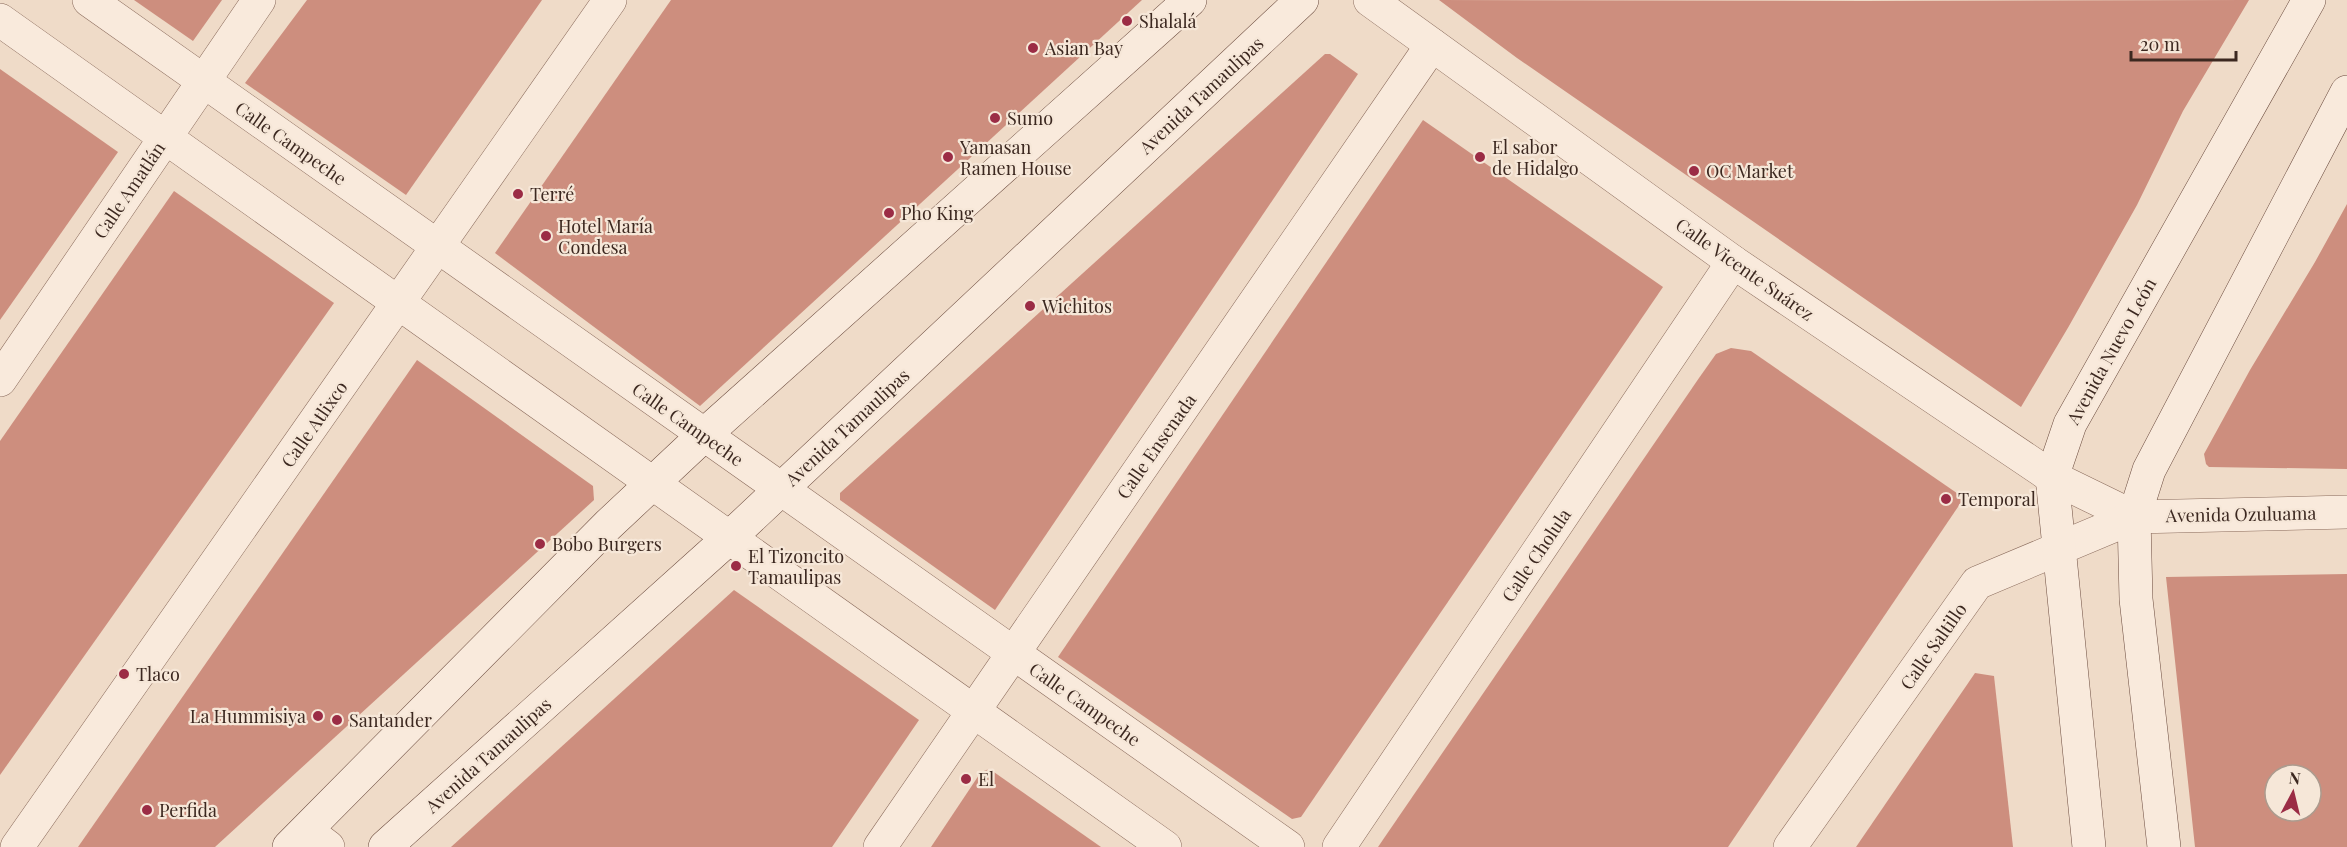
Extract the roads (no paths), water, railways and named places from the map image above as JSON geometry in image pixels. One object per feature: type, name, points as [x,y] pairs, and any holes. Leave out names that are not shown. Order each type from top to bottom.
[{"type":"street","name":"Calle Campeche","points":[[89,0],[1288,847]]},
{"type":"street","name":"Calle Amatlán","points":[[0,380],[259,0]]},
{"type":"street","name":"Calle Atlixco","points":[[17,847],[610,0]]},
{"type":"street","points":[[308,842],[600,533],[704,435],[1190,0]]},
{"type":"street","name":"Avenida Tamaulipas","points":[[385,847],[729,538],[1302,0]]},
{"type":"street","name":"Calle Vicente Suárez","points":[[1370,0],[1733,262],[2052,477],[2134,517]]},
{"type":"street","name":"Avenida Nuevo León","points":[[2089,847],[2052,477],[2070,424],[2309,0]]},
{"type":"street","points":[[0,20],[1165,847]]},
{"type":"street","name":"Calle Ensenada","points":[[880,847],[1432,45]]},
{"type":"street","points":[[2164,847],[2136,599],[2134,517],[2149,470],[2347,92]]},
{"type":"street","name":"Calle Cholula","points":[[1339,847],[1733,262]]},
{"type":"street","name":"Avenida Ozuluama","points":[[2134,517],[2347,512]]},
{"type":"street","name":"Calle Saltillo","points":[[1790,847],[1977,583],[2134,517]]},
{"type":"place","name":"Shalalá","points":[[1127,21]]},
{"type":"place","name":"Asian Bay","points":[[1033,48]]},
{"type":"place","name":"Sumo","points":[[995,118]]},
{"type":"place","name":"Yamasan Ramen House","points":[[948,157]]},
{"type":"place","name":"El sabor de Hidalgo","points":[[1480,157]]},
{"type":"place","name":"OC Market","points":[[1694,171]]},
{"type":"place","name":"Terré","points":[[518,194]]},
{"type":"place","name":"Pho King","points":[[889,213]]},
{"type":"place","name":"Hotel María Condesa","points":[[546,236]]},
{"type":"place","name":"Wichitos","points":[[1030,306]]},
{"type":"place","name":"Temporal","points":[[1946,499]]},
{"type":"place","name":"Bobo Burgers","points":[[540,544]]},
{"type":"place","name":"El Tizoncito Tamaulipas","points":[[736,566]]},
{"type":"place","name":"Tlaco","points":[[124,674]]},
{"type":"place","name":"La Hummisiya","points":[[318,716]]},
{"type":"place","name":"Santander","points":[[337,720]]},
{"type":"place","name":"El","points":[[966,779]]},
{"type":"place","name":"Perfida","points":[[147,810]]}]
